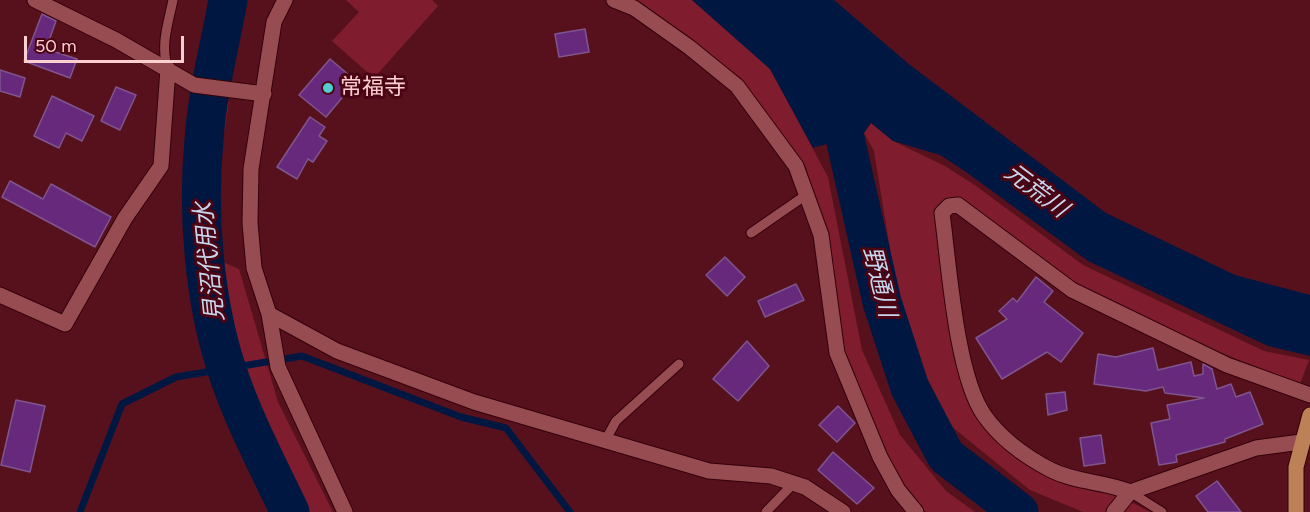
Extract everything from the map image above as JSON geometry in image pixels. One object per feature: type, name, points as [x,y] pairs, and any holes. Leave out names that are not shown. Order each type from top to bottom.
[{"type":"main road","points":[[1296,512],[1296,467],[1310,416]]},
{"type":"street","points":[[35,0],[168,69],[194,85],[264,94]]},
{"type":"street","points":[[285,0],[274,22],[251,169],[250,223],[254,268],[269,314],[278,367],[345,512]]},
{"type":"street","points":[[614,0],[634,8],[689,47],[737,86],[796,166],[821,235],[837,353],[880,457],[898,490],[916,512]]},
{"type":"street","points":[[0,295],[65,324],[125,218],[160,166],[168,69]]},
{"type":"street","points":[[1128,494],[1117,486],[1080,482],[1053,471],[1026,456],[984,415],[972,392],[959,339],[942,213],[949,206],[958,205],[1081,294],[1227,365],[1310,395]]},
{"type":"street","points":[[269,314],[337,351],[474,402],[709,471],[771,476],[805,487],[843,512]]},
{"type":"street","points":[[1114,512],[1128,494],[1256,448],[1301,442]]},
{"type":"lane","points":[[168,69],[163,55],[173,0]]},
{"type":"lane","points":[[751,233],[806,195]]},
{"type":"lane","points":[[605,441],[616,421],[679,364]]},
{"type":"lane","points":[[766,512],[794,483]]},
{"type":"lane","points":[[1128,494],[1162,512]]},
{"type":"shaded area","points":[[346,0],[432,0],[438,6],[374,78],[332,41],[359,12]]},
{"type":"shaded area","points":[[627,0],[692,0],[770,69],[828,177],[862,350],[900,435],[946,491],[975,512],[926,512],[892,470],[843,351],[827,234],[806,168],[741,78],[641,6]]},
{"type":"shaded area","points":[[220,101],[229,102],[219,163],[223,262],[239,269],[278,402],[333,512],[306,512],[243,383],[227,321],[211,209]]},
{"type":"shaded area","points":[[871,123],[893,141],[945,166],[976,186],[1083,265],[1264,351],[1309,360],[1300,384],[1201,345],[1081,288],[944,203],[960,371],[1030,466],[1068,485],[1101,493],[1114,493],[1150,512],[1083,512],[1030,490],[951,426],[921,366],[898,298],[874,151],[864,133]]},
{"type":"water","name":"元荒川","points":[[692,0],[834,0],[910,65],[1106,213],[1235,275],[1310,295],[1310,356],[1268,346],[1088,261],[940,155],[893,141],[871,123],[864,133],[813,148],[770,69]]},
{"type":"building","points":[[42,14],[56,21],[46,49],[77,59],[70,78],[24,61]]},
{"type":"building","points":[[585,29],[589,52],[559,57],[555,34]]},
{"type":"building","name":"常福寺","points":[[330,59],[356,81],[326,117],[299,95]]},
{"type":"building","points":[[0,70],[25,78],[20,97],[0,91]]},
{"type":"building","points":[[116,87],[136,95],[120,130],[101,121]]},
{"type":"building","points":[[52,96],[94,116],[82,141],[66,133],[59,148],[34,136]]},
{"type":"building","points":[[310,117],[325,127],[319,136],[327,141],[313,162],[308,159],[297,179],[277,167]]},
{"type":"building","points":[[10,181],[43,199],[51,184],[111,217],[95,247],[2,197]]},
{"type":"building","points":[[725,257],[745,277],[727,296],[706,275]]},
{"type":"building","points":[[1036,277],[1053,291],[1044,302],[1083,333],[1061,362],[1047,352],[1002,379],[976,338],[1007,319],[999,311],[1013,298],[1017,302]]},
{"type":"building","points":[[796,284],[804,300],[765,317],[758,301]]},
{"type":"building","points":[[747,341],[769,366],[738,401],[713,379]]},
{"type":"building","points":[[1153,348],[1158,370],[1191,362],[1194,376],[1203,374],[1203,364],[1212,369],[1217,389],[1231,384],[1236,397],[1250,392],[1263,424],[1225,439],[1225,442],[1176,455],[1177,462],[1159,465],[1151,423],[1170,419],[1167,405],[1204,398],[1165,393],[1163,387],[1146,391],[1094,384],[1098,354],[1116,357]]},
{"type":"building","points":[[1065,392],[1067,410],[1048,415],[1046,394]]},
{"type":"building","points":[[16,400],[45,406],[30,472],[1,465]]},
{"type":"building","points":[[838,406],[855,423],[837,442],[819,425]]},
{"type":"building","points":[[1101,435],[1105,463],[1084,466],[1080,438]]},
{"type":"building","points":[[833,452],[874,488],[857,504],[818,470]]},
{"type":"building","points":[[1217,481],[1241,512],[1208,512],[1196,496]]},
{"type":"waterway","name":"見沼代用水","points":[[228,0],[206,122],[201,197],[204,256],[219,343],[233,388],[290,512]]},
{"type":"waterway","name":"野通川","points":[[831,87],[845,138],[882,302],[910,388],[946,456],[1019,512]]},
{"type":"waterway","points":[[80,512],[122,404],[176,377],[302,356],[461,417],[506,428],[570,512]]},
{"type":"place","name":"常福寺","points":[[328,88]]}]
